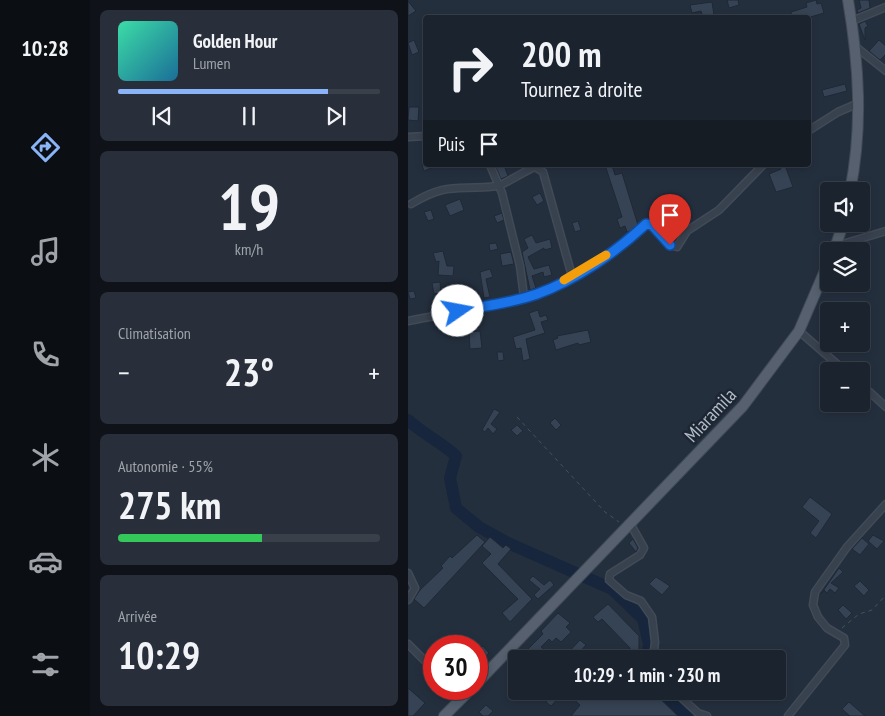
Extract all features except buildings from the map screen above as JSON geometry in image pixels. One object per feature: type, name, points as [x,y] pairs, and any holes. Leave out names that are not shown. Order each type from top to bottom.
[{"type":"main road","points":[[848,0],[856,47],[859,103],[856,162],[852,182]]},
{"type":"main road","name":"Miaramila","points":[[488,671],[574,581],[629,527],[743,406],[799,331],[820,282]]},
{"type":"main road","points":[[444,716],[461,700]]},
{"type":"street","points":[[852,22],[886,7]]},
{"type":"street","points":[[856,47],[886,71]]},
{"type":"street","points":[[811,129],[838,112],[859,103]]},
{"type":"street","points":[[408,137],[423,136]]},
{"type":"street","points":[[491,167],[498,186],[520,266],[524,297]]},
{"type":"street","points":[[411,204],[428,194],[444,188],[498,186],[521,172],[535,167],[543,172],[572,276]]},
{"type":"street","points":[[408,322],[537,294],[572,276],[632,238],[646,224],[652,225],[670,245],[677,247],[687,231],[719,210],[760,167]]},
{"type":"street","points":[[853,242],[886,231]]},
{"type":"street","points":[[799,331],[835,362]]},
{"type":"street","points":[[870,392],[886,407]]},
{"type":"street","points":[[788,716],[845,645],[844,638],[827,628],[818,617],[813,605],[815,592],[847,547],[886,504]]},
{"type":"street","points":[[629,527],[644,548],[640,555],[610,574],[609,580],[626,595],[641,601],[652,617],[654,650]]},
{"type":"street","points":[[408,573],[415,588],[408,600]]},
{"type":"street","points":[[408,644],[423,659]]},
{"type":"street","points":[[684,700],[698,713],[707,716]]},
{"type":"path","points":[[517,417],[605,512],[629,527]]},
{"type":"path","points":[[836,633],[859,614],[872,610],[886,595]]},
{"type":"waterway","points":[[408,420],[456,456],[450,478],[456,508],[479,527],[508,543],[612,589],[643,619],[649,644],[648,650]]},
{"type":"waterway","points":[[670,700],[687,716]]},
{"type":"slow traffic","points":[[564,280],[606,255]]},
{"type":"route","points":[[458,311],[537,294],[579,272],[632,238],[646,224],[652,225],[670,245]]}]
